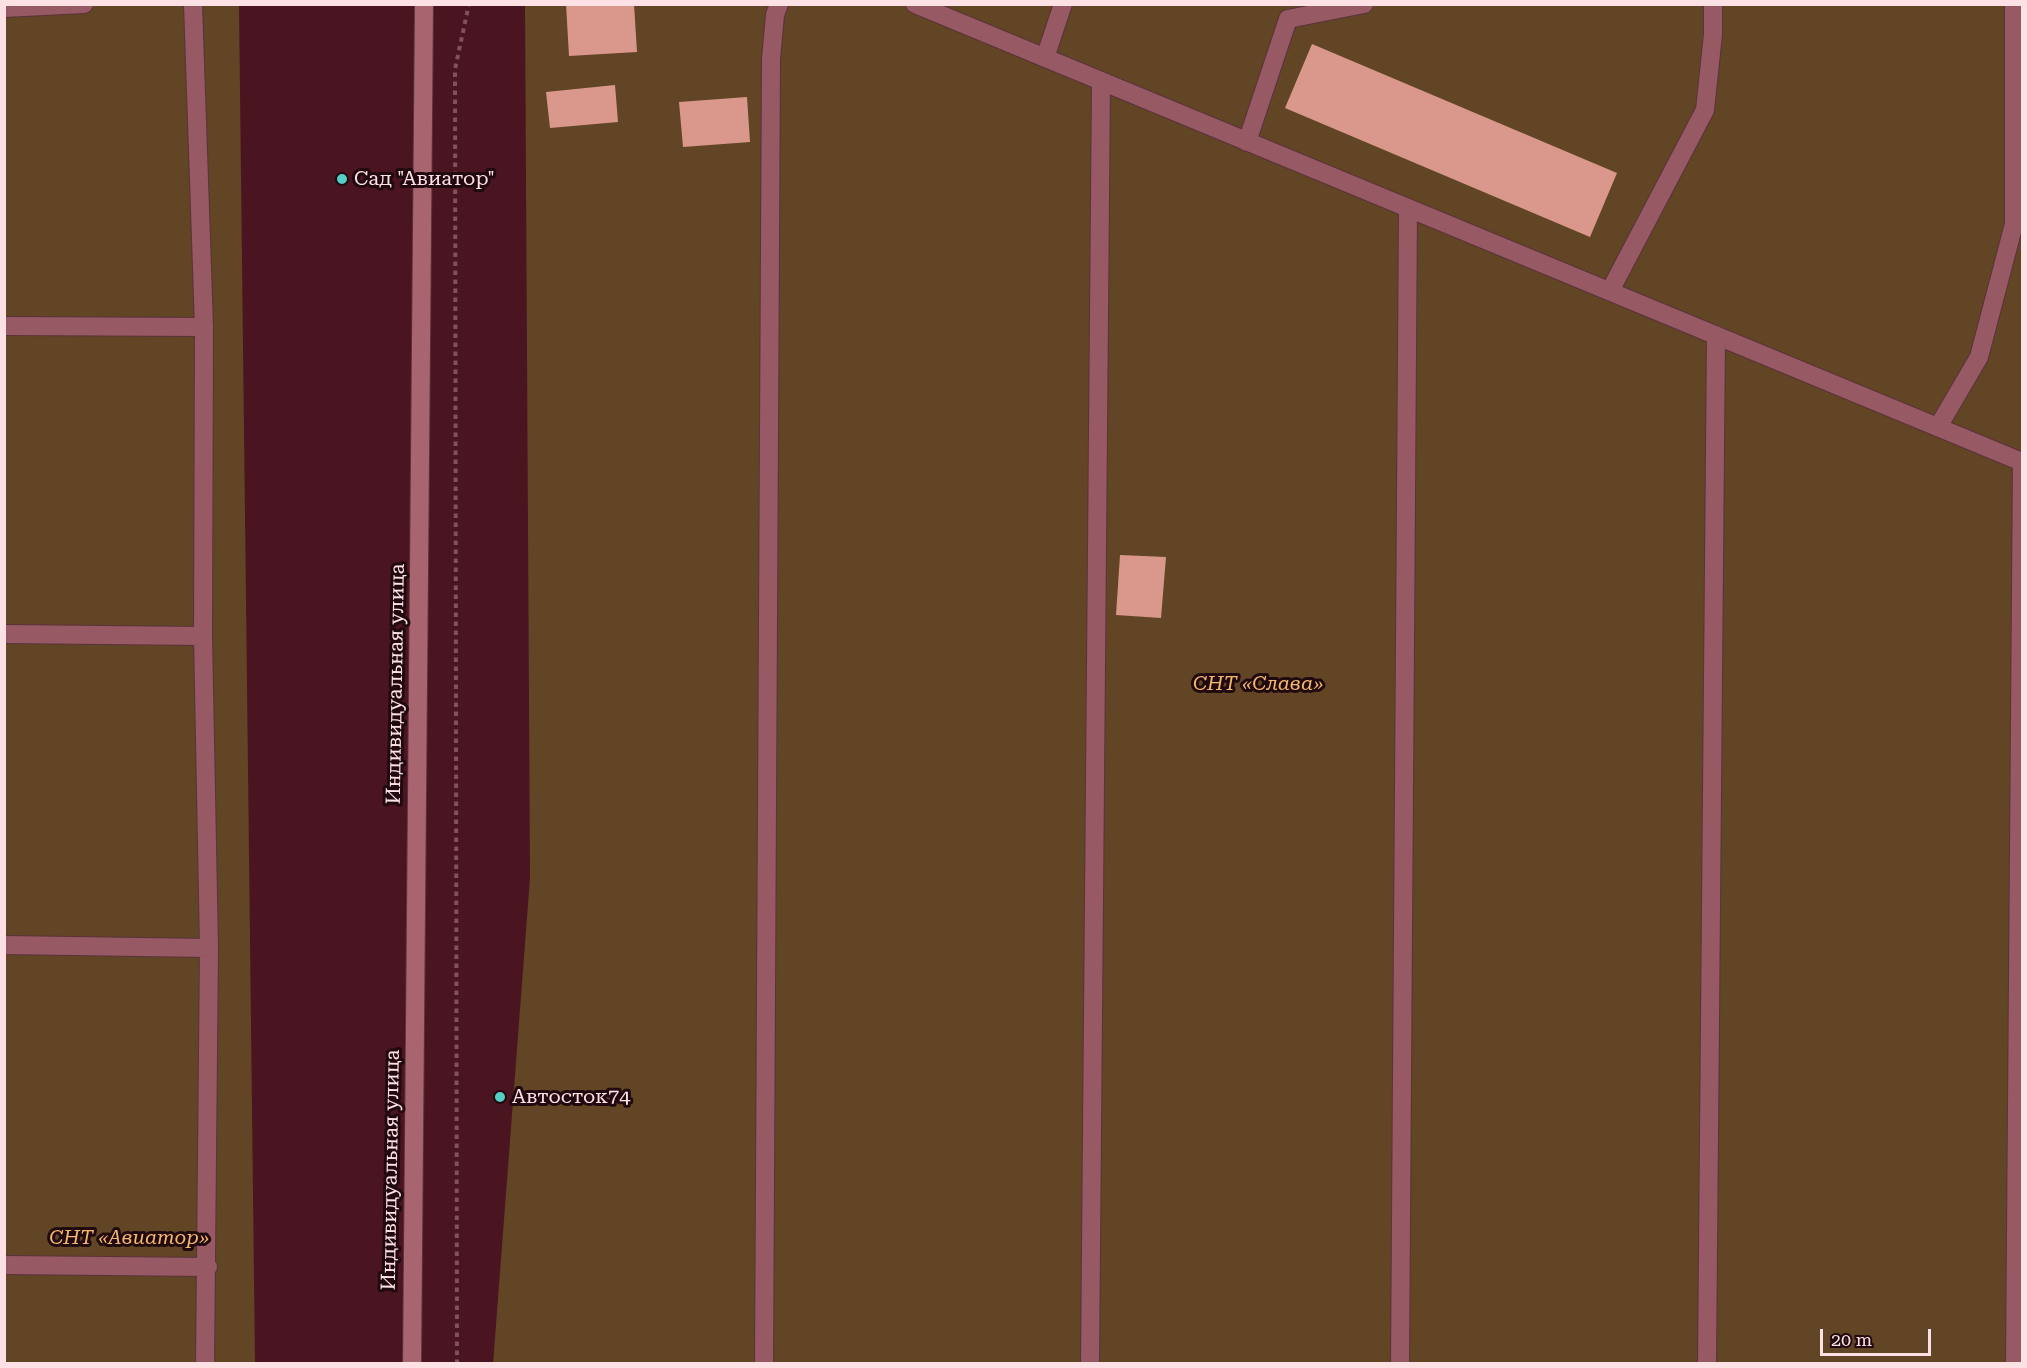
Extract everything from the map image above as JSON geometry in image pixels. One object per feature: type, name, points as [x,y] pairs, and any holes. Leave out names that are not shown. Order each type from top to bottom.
[{"type":"main road","name":"Индивидуальная улица","points":[[412,1364],[424,4]]},
{"type":"lane","points":[[4,8],[84,4]]},
{"type":"lane","points":[[193,4],[204,327],[203,636],[209,948],[206,1364]]},
{"type":"lane","points":[[764,1364],[770,70],[775,15],[779,4]]},
{"type":"lane","points":[[915,4],[2022,462],[2015,1364]]},
{"type":"lane","points":[[1045,58],[1063,4]]},
{"type":"lane","points":[[1247,142],[1288,19],[1364,4]]},
{"type":"lane","points":[[1610,291],[1705,110],[1713,34],[1713,4]]},
{"type":"lane","points":[[1938,427],[1978,357],[2014,224],[2014,4]]},
{"type":"lane","points":[[1090,1364],[1101,81]]},
{"type":"lane","points":[[1400,1364],[1408,208]]},
{"type":"lane","points":[[4,326],[204,327]]},
{"type":"lane","points":[[1707,1364],[1716,335]]},
{"type":"lane","points":[[4,634],[203,636]]},
{"type":"lane","points":[[4,945],[209,948]]},
{"type":"lane","points":[[4,1264],[208,1267]]},
{"type":"path","points":[[457,1364],[454,69],[469,4]]},
{"type":"green space","name":"СНТ «Авиатор»","points":[[5,5],[239,5],[255,1363],[5,1364]]},
{"type":"green space","name":"СНТ «Слава»","points":[[525,5],[2022,5],[2022,1363],[493,1364],[530,878]]},
{"type":"building","points":[[566,4],[634,4],[637,52],[569,56]]},
{"type":"building","points":[[1312,44],[1617,173],[1590,237],[1285,108]]},
{"type":"building","points":[[615,85],[618,122],[550,128],[546,92]]},
{"type":"building","points":[[747,97],[750,142],[683,147],[679,102]]},
{"type":"building","points":[[1120,555],[1166,557],[1161,618],[1116,615]]},
{"type":"place","name":"Сад \"Авиатор\"","points":[[342,179]]},
{"type":"place","name":"Автосток74","points":[[500,1097]]}]
